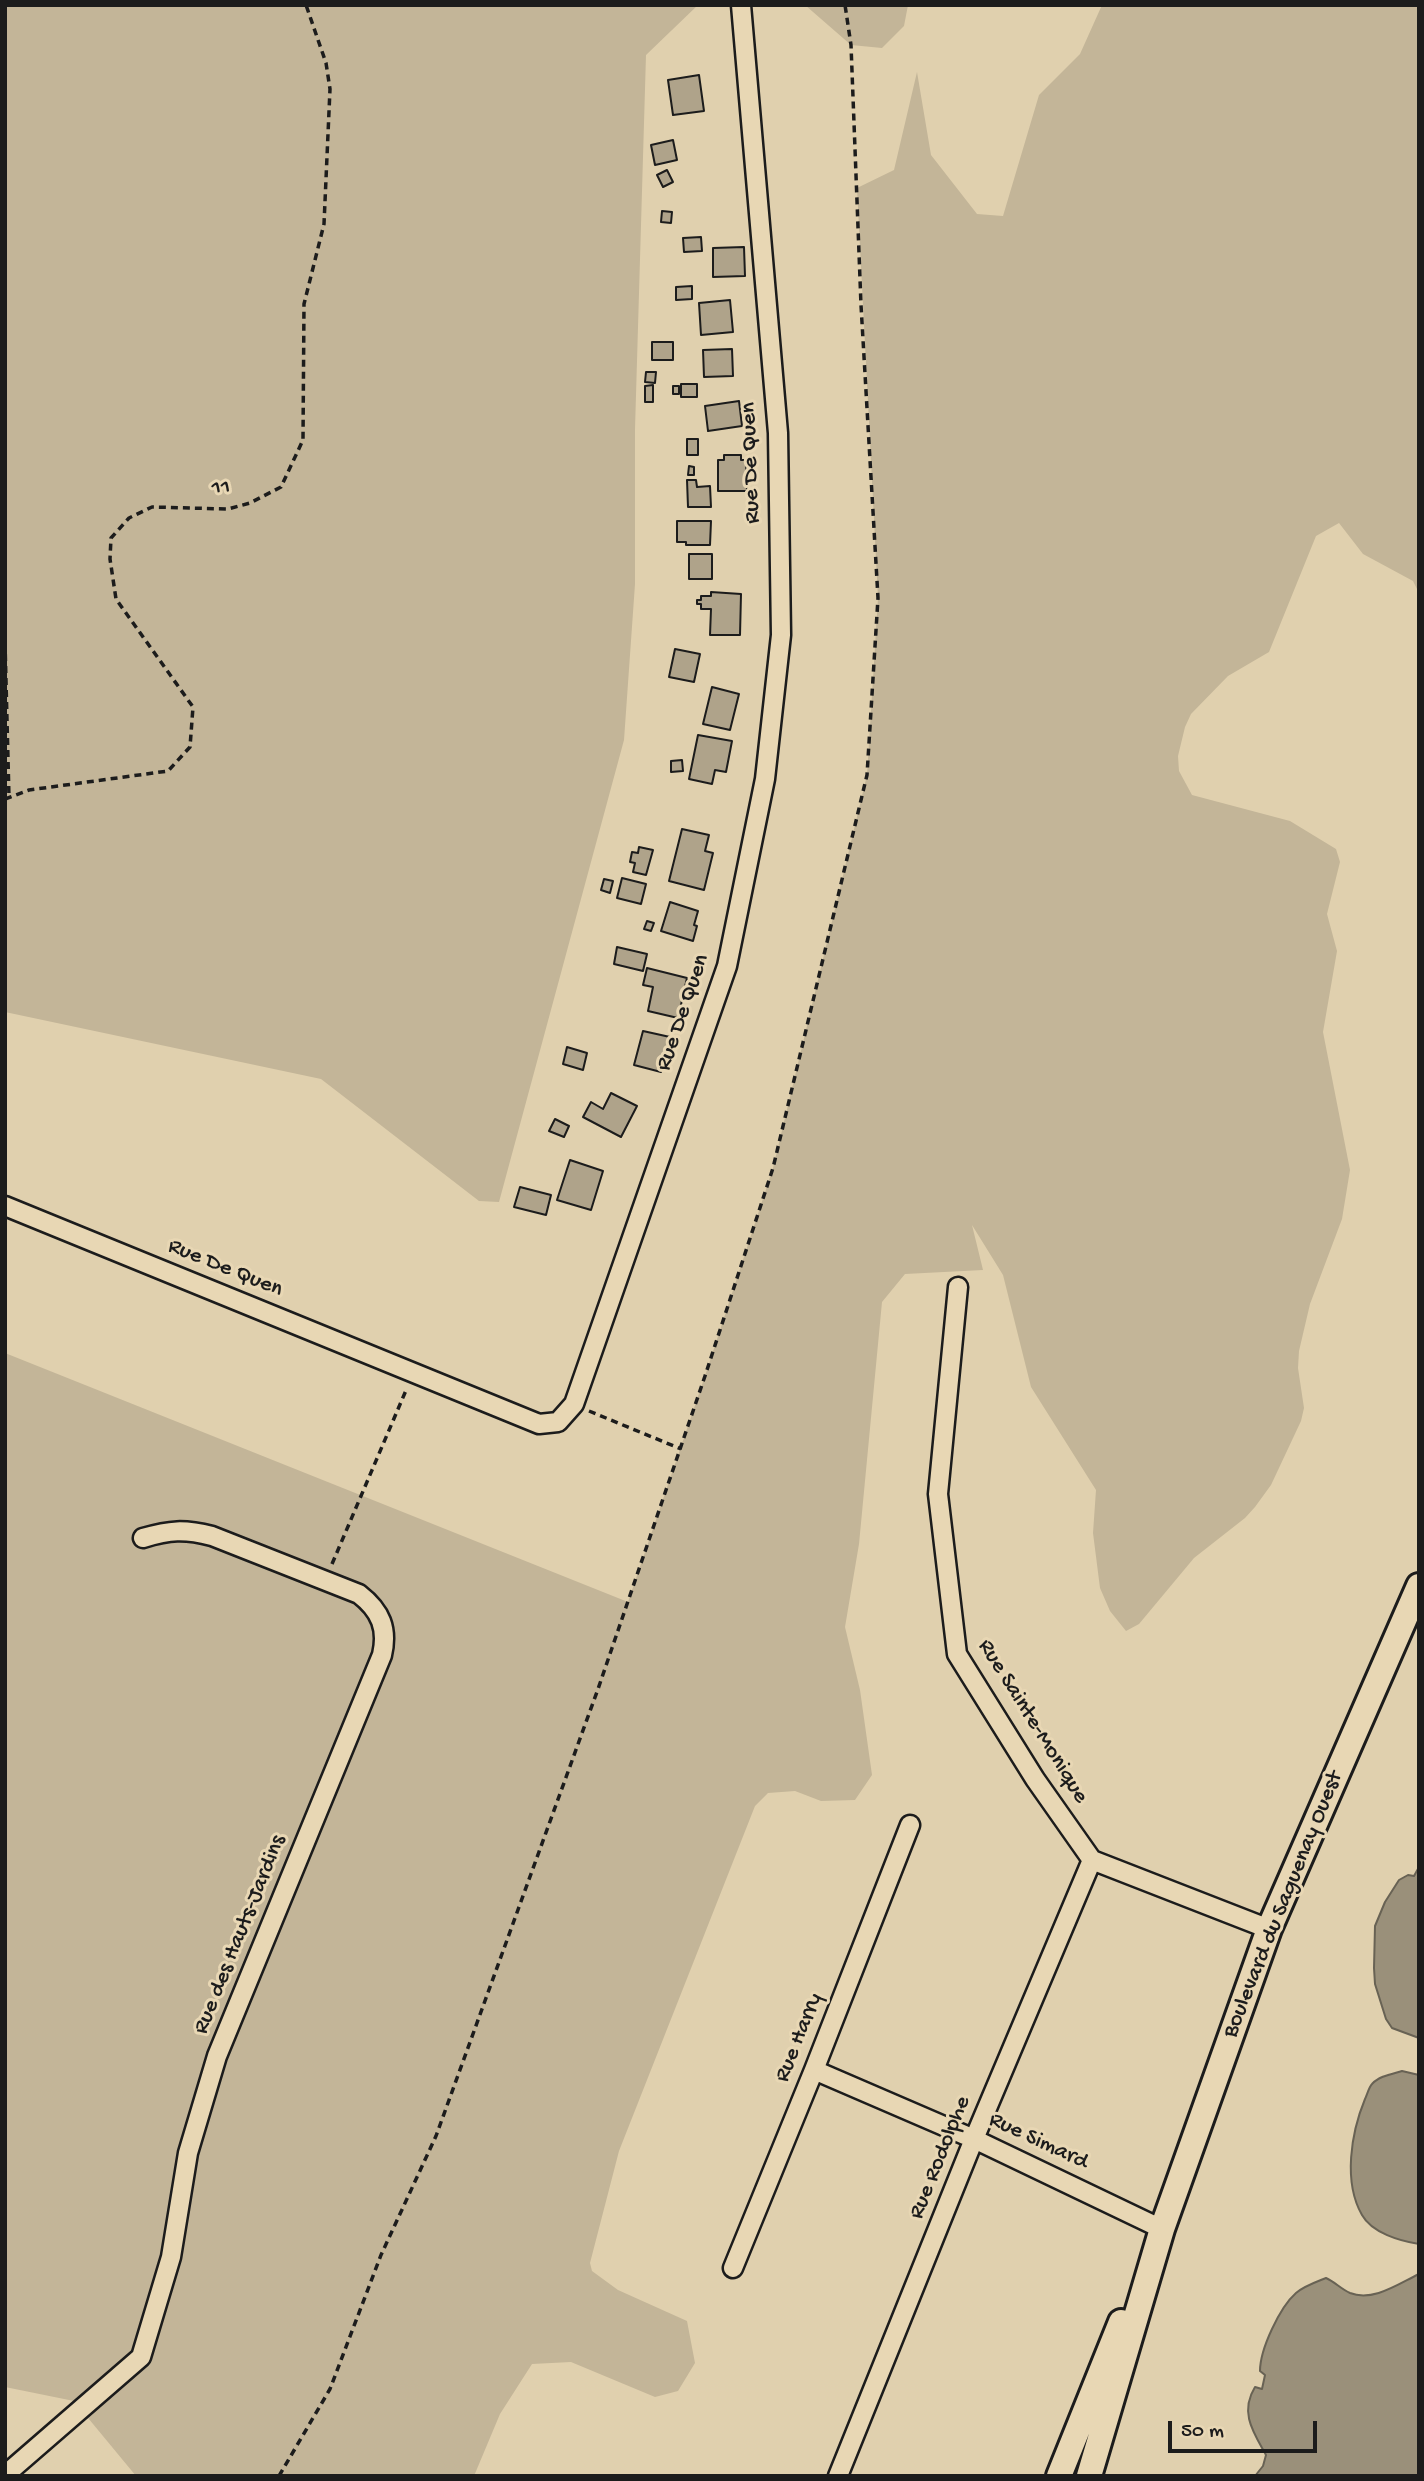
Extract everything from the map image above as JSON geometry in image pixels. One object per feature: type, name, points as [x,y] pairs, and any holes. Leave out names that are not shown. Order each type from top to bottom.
[{"type":"main road","name":"Boulevard du Saguenay Ouest","points":[[1089,2476],[1162,2229],[1269,1929],[1419,1586]]},
{"type":"main road","name":"Boulevard du Saguenay Ouest","points":[[1059,2476],[1095,2382],[1162,2229]]},
{"type":"street","name":"Rue De Quen","points":[[5,1206],[539,1424],[558,1422],[574,1404],[727,966],[765,779],[781,635],[778,433],[741,5]]},
{"type":"street","name":"Rue Sainte-Monique","points":[[958,1287],[939,1494],[957,1654],[1035,1779],[1092,1860]]},
{"type":"street","name":"Rue des Hauts-Jardins","points":[[5,2475],[141,2357],[171,2257],[188,2153],[217,2056],[327,1791],[385,1642],[379,1614],[371,1603],[359,1594],[212,1536],[190,1530],[168,1531],[143,1538]]},
{"type":"street","name":"Rue Harry","points":[[733,2268],[910,1825]]},
{"type":"street","points":[[1092,1860],[1269,1929]]},
{"type":"street","name":"Rue Rodolphe","points":[[838,2476],[974,2139],[1092,1860]]},
{"type":"street","name":"Rue Simard","points":[[814,2070],[974,2139],[1162,2229]]},
{"type":"path","name":"11","points":[[7,798],[29,790],[168,771],[191,747],[193,706],[116,599],[110,559],[111,538],[129,518],[152,507],[228,509],[250,503],[281,487],[303,440],[304,304],[324,224],[330,89],[326,63],[306,5]]},
{"type":"path","points":[[279,2476],[330,2389],[381,2255],[436,2136],[598,1689],[773,1168],[867,775],[878,598],[861,305],[851,46],[845,5]]},
{"type":"path","points":[[5,642],[7,798]]},
{"type":"path","points":[[325,1581],[414,1373]]},
{"type":"path","points":[[574,1404],[681,1448]]},
{"type":"shaded area","points":[[5,5],[698,5],[646,55],[635,429],[635,584],[624,740],[499,1202],[479,1201],[321,1079],[5,1012]]},
{"type":"shaded area","points":[[805,5],[908,5],[904,26],[882,48],[851,45]]},
{"type":"shaded area","points":[[1102,5],[1419,5],[1419,593],[1413,581],[1363,554],[1339,523],[1316,536],[1269,652],[1228,676],[1191,714],[1178,756],[1179,771],[1192,795],[1290,821],[1336,849],[1340,862],[1327,914],[1337,951],[1323,1032],[1350,1170],[1342,1219],[1310,1304],[1299,1351],[1298,1368],[1304,1408],[1301,1421],[1271,1485],[1255,1507],[1194,1558],[1139,1624],[1126,1631],[1110,1611],[1100,1588],[1093,1533],[1096,1490],[1031,1387],[1003,1275],[972,1225],[983,1270],[905,1274],[882,1302],[859,1544],[845,1627],[860,1690],[872,1775],[855,1800],[821,1801],[795,1791],[768,1793],[755,1806],[619,2151],[590,2263],[592,2271],[618,2290],[687,2321],[695,2363],[678,2391],[655,2397],[571,2362],[532,2364],[500,2414],[474,2476],[136,2476],[74,2401],[5,2387],[5,1353],[628,1602],[773,1168],[867,775],[878,598],[857,188],[894,170],[917,72],[931,155],[977,214],[1003,216],[1039,95],[1080,54]]},
{"type":"shaded area","points":[[1419,1867],[1419,2038],[1392,2028],[1386,2019],[1375,1984],[1374,1968],[1375,1926],[1385,1902],[1399,1880],[1408,1875],[1414,1876]]},
{"type":"shaded area","points":[[1402,2071],[1419,2075],[1419,2244],[1403,2241],[1372,2227],[1362,2215],[1352,2188],[1353,2142],[1360,2112],[1370,2087],[1382,2077]]},
{"type":"shaded area","points":[[1419,2274],[1419,2476],[1255,2476],[1263,2466],[1266,2455],[1250,2422],[1248,2406],[1255,2387],[1262,2389],[1265,2375],[1260,2371],[1263,2351],[1290,2299],[1303,2288],[1326,2278],[1350,2293],[1368,2295],[1385,2291]]},
{"type":"building","points":[[699,75],[704,111],[673,115],[668,80]]},
{"type":"building","points":[[673,140],[677,160],[655,165],[651,145]]},
{"type":"building","points":[[667,170],[673,182],[663,187],[657,175]]},
{"type":"building","points":[[662,211],[672,212],[671,223],[661,222]]},
{"type":"building","points":[[701,237],[702,251],[684,252],[683,238]]},
{"type":"building","points":[[744,247],[745,276],[713,277],[713,248]]},
{"type":"building","points":[[692,286],[692,299],[676,300],[676,287]]},
{"type":"building","points":[[730,300],[733,332],[701,335],[699,303]]},
{"type":"building","points":[[652,342],[673,342],[673,360],[652,360]]},
{"type":"building","points":[[732,349],[733,376],[704,377],[703,350]]},
{"type":"building","points":[[646,372],[656,372],[655,383],[645,382]]},
{"type":"building","points":[[681,384],[697,384],[697,397],[681,397]]},
{"type":"building","points":[[653,385],[653,402],[645,402],[645,386]]},
{"type":"building","points":[[673,386],[679,386],[679,394],[673,394]]},
{"type":"building","points":[[739,401],[742,426],[708,431],[705,406]]},
{"type":"building","points":[[687,439],[698,439],[698,455],[687,455]]},
{"type":"building","points":[[724,455],[741,455],[741,460],[746,460],[747,491],[718,491],[718,460],[724,460]]},
{"type":"building","points":[[689,466],[694,467],[694,475],[688,475]]},
{"type":"building","points":[[687,480],[696,480],[697,487],[710,486],[711,507],[688,507]]},
{"type":"building","points":[[677,521],[711,521],[710,545],[686,545],[686,542],[677,542]]},
{"type":"building","points":[[689,554],[712,554],[712,579],[689,579]]},
{"type":"building","points":[[711,592],[741,594],[740,635],[710,635],[711,609],[701,609],[697,600],[701,600],[701,596],[711,596]]},
{"type":"building","points":[[675,649],[700,654],[694,682],[669,677]]},
{"type":"building","points":[[712,687],[739,694],[730,730],[703,724]]},
{"type":"building","points":[[698,735],[732,741],[726,772],[715,770],[712,784],[689,779]]},
{"type":"building","points":[[682,760],[683,771],[671,772],[671,761]]},
{"type":"building","points":[[682,829],[709,835],[705,851],[713,853],[704,890],[669,881]]},
{"type":"building","points":[[639,847],[653,850],[646,875],[633,872],[635,863],[630,862],[632,852],[638,853]]},
{"type":"building","points":[[622,878],[646,884],[641,904],[617,898]]},
{"type":"building","points":[[604,879],[613,881],[610,893],[601,890]]},
{"type":"building","points":[[670,902],[698,911],[693,941],[661,931]]},
{"type":"building","points":[[647,921],[654,923],[651,931],[644,929]]},
{"type":"building","points":[[617,947],[647,954],[643,971],[614,964]]},
{"type":"building","points":[[647,968],[687,978],[678,1018],[648,1011],[653,987],[643,985]]},
{"type":"building","points":[[643,1031],[670,1037],[661,1072],[634,1065]]},
{"type":"building","points":[[567,1047],[587,1053],[583,1070],[563,1064]]},
{"type":"building","points":[[611,1093],[637,1106],[621,1137],[583,1117],[591,1102],[603,1109]]},
{"type":"building","points":[[555,1119],[569,1126],[564,1137],[549,1131]]},
{"type":"building","points":[[570,1160],[603,1171],[591,1210],[557,1200]]},
{"type":"building","points":[[520,1187],[551,1195],[546,1215],[514,1207]]}]
